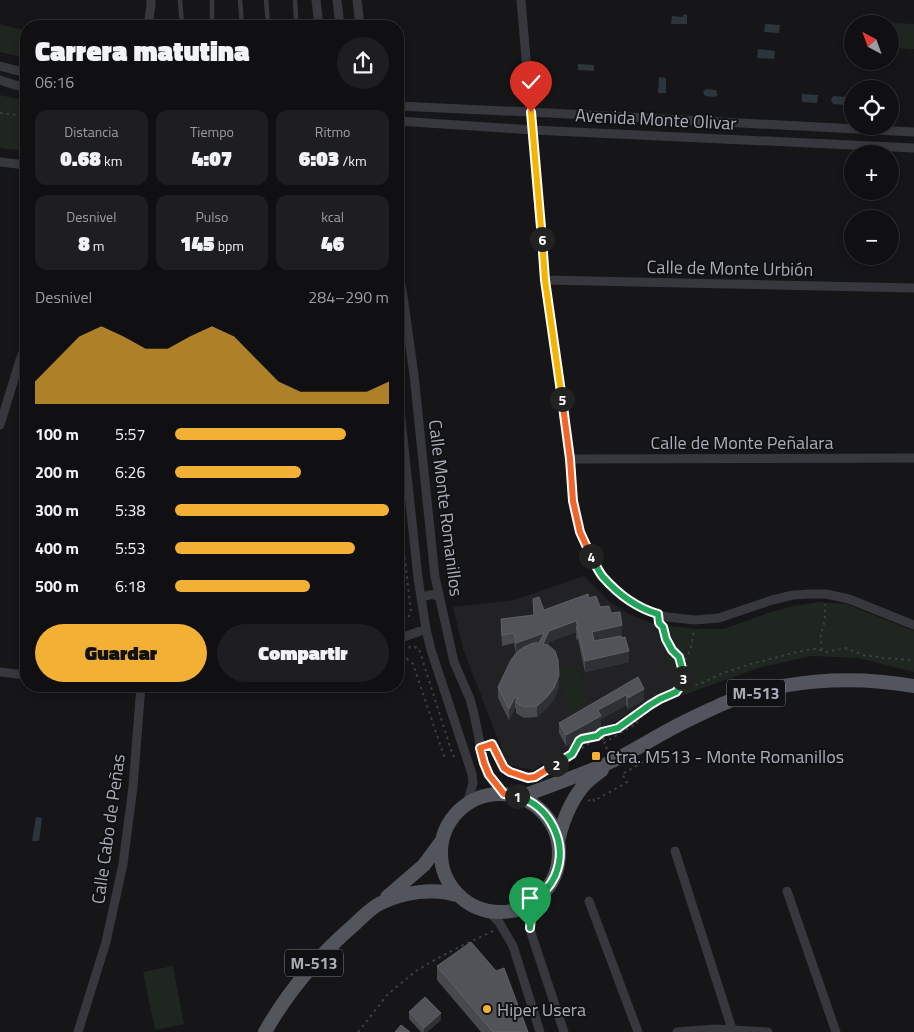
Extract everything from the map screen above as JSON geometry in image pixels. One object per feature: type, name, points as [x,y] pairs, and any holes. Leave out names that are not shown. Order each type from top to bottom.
[{"type":"main road","name":"M-513","points":[[520,797],[612,762],[690,719],[722,704],[749,695],[827,680],[853,680],[914,686]]},
{"type":"main road","name":"M-513","points":[[558,841],[561,828],[574,799],[586,783],[612,762]]},
{"type":"main road","points":[[504,794],[520,797],[534,804],[545,814],[553,826],[560,853],[555,876],[542,895],[522,908],[500,912],[488,911],[473,906],[452,887],[444,870],[441,851],[446,828],[459,811],[467,804],[485,796],[504,794]]},
{"type":"main road","points":[[376,906],[424,866],[443,839]]},
{"type":"main road","name":"M-513","points":[[265,1032],[292,990],[318,959],[376,906],[390,899],[419,892],[443,892],[460,896]]},
{"type":"street","points":[[149,20],[151,0]]},
{"type":"street","points":[[316,0],[318,20]]},
{"type":"street","points":[[337,0],[339,20]]},
{"type":"street","points":[[357,0],[359,20]]},
{"type":"street","points":[[521,0],[545,280],[570,459],[573,501],[580,532],[602,576],[624,597],[646,610],[667,617],[694,620],[719,618],[793,595],[826,594],[848,599],[914,625]]},
{"type":"street","points":[[0,66],[20,71]]},
{"type":"street","points":[[0,80],[20,86]]},
{"type":"street","name":"Avenida Monte Olivar","points":[[404,106],[914,132]]},
{"type":"street","name":"Avenida Monte Olivar","points":[[404,121],[533,130],[914,148]]},
{"type":"street","points":[[793,142],[794,125]]},
{"type":"street","points":[[821,143],[822,127]]},
{"type":"street","points":[[0,162],[20,164]]},
{"type":"street","name":"Calle de Monte Urbión","points":[[545,280],[914,288]]},
{"type":"street","name":"Calle Monte Romanillos","points":[[404,303],[414,376],[435,577],[454,662],[470,700],[484,763],[489,775],[504,794]]},
{"type":"street","points":[[0,425],[20,360]]},
{"type":"street","name":"Calle Monte Romanillos","points":[[404,448],[418,578],[426,629],[431,650],[472,774],[473,783],[467,804]]},
{"type":"street","name":"Calle de Monte Peñalara","points":[[570,459],[914,458]]},
{"type":"street","points":[[421,598],[433,595],[438,596],[440,599]]},
{"type":"street","points":[[404,640],[426,629]]},
{"type":"street","points":[[437,668],[448,670],[454,662]]},
{"type":"street","points":[[0,672],[20,674]]},
{"type":"street","name":"Calle Cabo de Peñas","points":[[78,1032],[106,942],[123,864],[133,787],[140,692]]},
{"type":"street","points":[[675,851],[732,1029]]},
{"type":"street","points":[[787,891],[836,1032]]},
{"type":"street","points":[[589,901],[638,1032]]},
{"type":"street","points":[[532,902],[530,928],[564,1032]]},
{"type":"street","points":[[488,911],[500,922],[513,946],[540,1032]]},
{"type":"street","points":[[677,1032],[714,1029],[768,1032]]},
{"type":"lane","points":[[180,0],[182,20]]},
{"type":"lane","points":[[212,0],[212,20]]},
{"type":"lane","points":[[240,0],[242,20]]},
{"type":"lane","points":[[266,0],[268,20]]},
{"type":"lane","points":[[295,0],[295,20]]},
{"type":"path","points":[[0,113],[20,115]]},
{"type":"path","points":[[821,650],[820,638],[825,620],[826,594]]},
{"type":"path","points":[[658,614],[659,623],[663,627],[666,639],[672,650],[679,657],[682,668],[682,684],[676,692]]},
{"type":"path","points":[[682,668],[693,641],[694,620]]},
{"type":"path","points":[[480,748],[492,744],[504,768],[528,778],[535,777],[572,754],[582,739],[597,736],[602,732],[618,728],[650,705],[680,690],[752,664],[812,649],[826,652],[845,648],[866,656],[914,660]]},
{"type":"path","points":[[404,656],[413,664],[445,759]]},
{"type":"path","points":[[358,1032],[388,994],[416,971],[433,960],[493,932]]},
{"type":"shaded area","points":[[683,14],[687,15],[687,24],[671,24],[672,16],[683,17]]},
{"type":"shaded area","points":[[899,23],[914,24],[914,49],[899,48]]},
{"type":"shaded area","points":[[0,24],[20,29],[20,57],[0,52]]},
{"type":"shaded area","points":[[765,24],[780,25],[779,33],[764,32]]},
{"type":"shaded area","points":[[758,49],[775,51],[774,59],[757,58]]},
{"type":"shaded area","points":[[578,64],[594,65],[594,71],[578,70]]},
{"type":"shaded area","points":[[659,77],[666,78],[666,93],[658,93]]},
{"type":"shaded area","points":[[706,89],[716,90],[718,95],[714,97],[705,96],[703,92]]},
{"type":"shaded area","points":[[802,94],[818,95],[817,103],[802,102]]},
{"type":"shaded area","points":[[0,95],[20,100],[20,150],[0,148]]},
{"type":"shaded area","points":[[833,96],[844,97],[844,105],[833,104],[831,100]]},
{"type":"shaded area","points":[[584,576],[610,602],[633,616],[654,624],[677,685],[533,770],[508,765],[463,649],[453,607],[514,600]]},
{"type":"shaded area","points":[[820,602],[846,604],[914,631],[914,672],[858,658],[812,656],[758,668],[681,696],[654,624],[697,629],[724,629],[768,613],[793,606]]},
{"type":"shaded area","points":[[579,665],[588,709],[568,714],[558,669]]},
{"type":"shaded area","points":[[36,817],[42,818],[39,841],[32,841]]},
{"type":"shaded area","points":[[173,966],[184,1024],[155,1030],[143,972]]},
{"type":"building","points":[[588,594],[589,598],[596,596],[600,607],[609,606],[611,613],[620,612],[622,625],[592,632],[594,641],[621,636],[621,638],[625,637],[629,651],[585,661],[576,628],[578,626],[576,621],[549,631],[543,644],[548,645],[555,651],[558,660],[559,675],[554,688],[537,706],[524,707],[516,703],[518,698],[515,697],[509,709],[498,687],[517,652],[533,643],[539,643],[544,633],[516,643],[514,633],[502,635],[501,619],[534,615],[533,599],[539,597],[544,610]]},
{"type":"building","points":[[638,677],[644,689],[628,698],[626,695],[598,710],[601,716],[566,735],[559,723]]},
{"type":"building","name":"Hiper Usera","points":[[471,942],[496,971],[504,968],[528,1032],[493,1032],[437,966]]},
{"type":"building","points":[[425,997],[441,1013],[424,1028],[409,1012]]},
{"type":"building","points":[[401,1025],[410,1032],[395,1032]]},
{"type":"place","name":"Ctra. M513 - Monte Romanillos","points":[[596,756]]},
{"type":"place","name":"Hiper Usera","points":[[487,1009]]},
{"type":"route","points":[[530,928],[532,902],[542,895],[555,876],[560,853],[556,831],[545,814],[530,801],[515,795],[504,794],[489,775],[480,748],[492,744],[504,768],[528,778],[535,777],[572,754],[582,739],[597,736],[602,732],[618,728],[650,705],[676,692],[680,688],[683,679],[679,657],[672,650],[666,639],[663,627],[659,623],[658,614],[646,610],[624,597],[602,576],[580,532],[573,501],[570,459],[545,280],[531,112]]}]
